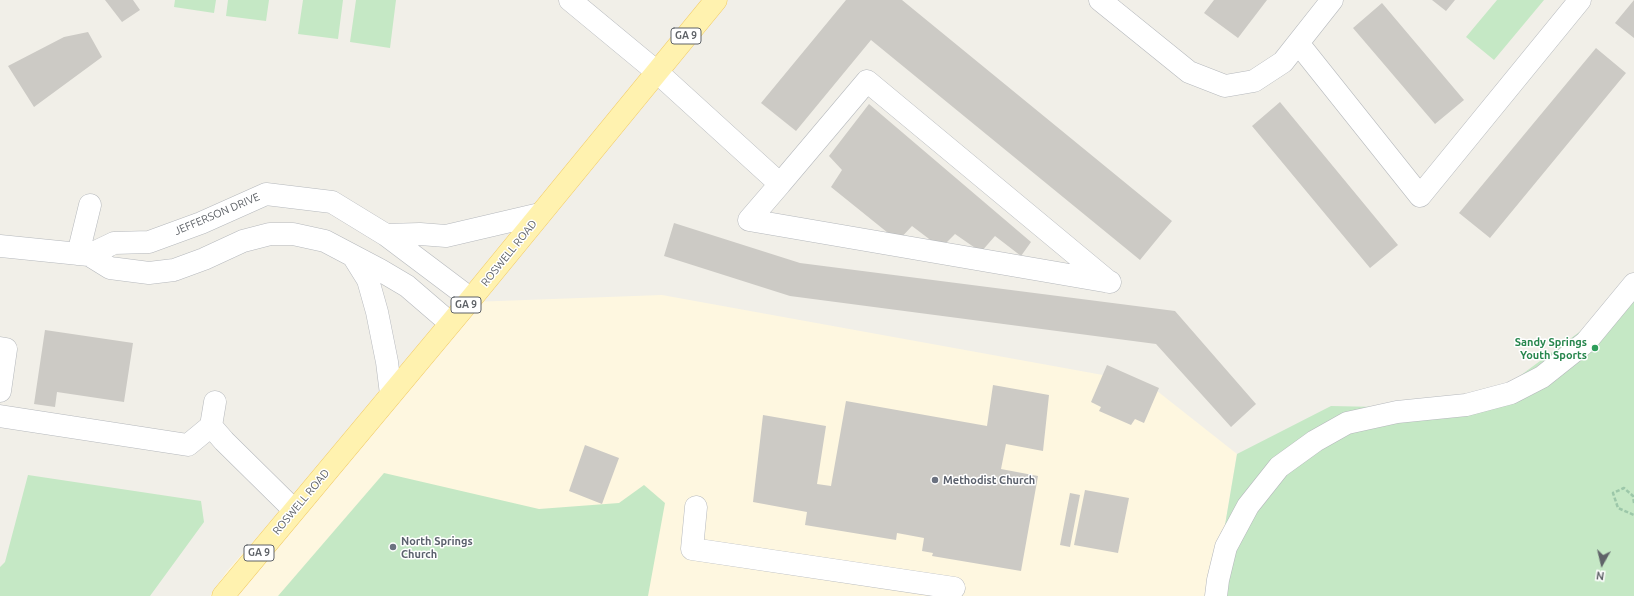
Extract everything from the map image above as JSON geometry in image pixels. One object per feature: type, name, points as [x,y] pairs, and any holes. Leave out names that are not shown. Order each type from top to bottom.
[{"type":"main road","name":"ROSWELL ROAD","points":[[223,596],[471,299],[716,0]]},
{"type":"street","points":[[570,0],[657,72],[780,184]]},
{"type":"street","points":[[1110,3],[1189,72],[1225,86],[1254,81],[1283,62],[1332,0]]},
{"type":"street","points":[[1298,43],[1420,196],[1580,0]]},
{"type":"street","points":[[867,81],[1110,282],[749,220],[780,184],[867,81]]},
{"type":"street","name":"JEFFERSON DRIVE","points":[[84,254],[114,243],[149,242],[201,223],[266,194],[332,202],[386,235],[471,299]]},
{"type":"street","points":[[84,254],[90,205]]},
{"type":"street","points":[[386,235],[420,234],[446,236],[540,214]]},
{"type":"street","points":[[0,246],[84,254],[110,268],[149,273],[174,270],[204,259],[243,241],[270,234],[293,234],[325,241],[380,270],[407,286],[450,323]]},
{"type":"street","points":[[353,256],[368,280],[377,312],[387,362],[391,394]]},
{"type":"street","points":[[1216,596],[1218,580],[1226,547],[1248,506],[1279,467],[1315,441],[1347,424],[1398,412],[1466,405],[1511,393],[1542,377],[1586,342],[1634,284]]},
{"type":"street","points":[[0,348],[6,349],[0,392]]},
{"type":"street","points":[[0,416],[188,445],[211,426],[215,402]]},
{"type":"street","points":[[211,426],[224,441],[294,510]]},
{"type":"street","points":[[696,507],[692,549],[954,588]]},
{"type":"path","points":[[1634,503],[1633,496],[1624,488],[1613,493],[1618,508],[1634,515]]},
{"type":"shaded area","points":[[662,295],[1147,383],[1237,454],[1213,596],[210,596],[227,571],[416,359],[471,302]]},
{"type":"green space","points":[[175,0],[216,0],[214,13],[174,7]]},
{"type":"green space","points":[[228,0],[269,0],[266,21],[226,16]]},
{"type":"green space","points":[[303,0],[343,0],[338,39],[298,34]]},
{"type":"green space","points":[[356,0],[396,0],[390,48],[350,42]]},
{"type":"green space","points":[[1497,0],[1544,0],[1494,60],[1466,37]]},
{"type":"green space","points":[[1634,275],[1634,596],[1213,596],[1237,454],[1331,406],[1475,409],[1601,316]]},
{"type":"green space","points":[[384,473],[539,509],[619,503],[644,485],[665,503],[648,596],[278,596]]},
{"type":"green space","points":[[28,475],[201,501],[204,522],[150,596],[0,596],[0,567],[5,562]]},
{"type":"building","points":[[105,0],[133,0],[140,10],[122,22]]},
{"type":"building","points":[[846,0],[902,0],[1172,221],[1140,260],[871,40],[796,131],[761,103]]},
{"type":"building","points":[[1214,0],[1267,0],[1238,38],[1204,13]]},
{"type":"building","points":[[1432,0],[1455,0],[1446,11]]},
{"type":"building","points":[[1634,0],[1634,38],[1615,23]]},
{"type":"building","points":[[1382,3],[1464,100],[1435,124],[1353,28]]},
{"type":"building","points":[[88,32],[102,57],[34,107],[8,66],[64,37]]},
{"type":"building","points":[[1596,48],[1626,73],[1490,238],[1459,213]]},
{"type":"building","points":[[1280,102],[1398,245],[1370,268],[1252,126]]},
{"type":"building","points":[[869,104],[1031,242],[1021,256],[995,236],[981,252],[955,234],[941,248],[912,226],[898,241],[831,187],[842,170],[829,156]]},
{"type":"building","points":[[674,223],[800,263],[1175,311],[1256,404],[1231,427],[1156,344],[790,296],[664,256]]},
{"type":"building","points":[[45,330],[133,343],[124,402],[57,392],[55,407],[34,404]]},
{"type":"building","points":[[1107,365],[1159,388],[1144,423],[1135,419],[1131,425],[1099,411],[1101,407],[1091,402]]},
{"type":"building","name":"Methodist Church","points":[[993,385],[1049,395],[1043,451],[1006,444],[1001,469],[1038,476],[1021,571],[932,556],[933,553],[922,551],[924,538],[897,533],[896,540],[805,525],[807,512],[753,502],[763,415],[826,426],[817,484],[831,486],[846,401],[987,426]]},
{"type":"building","points":[[585,445],[619,458],[602,504],[569,491]]},
{"type":"building","points":[[1085,490],[1129,498],[1118,553],[1074,545]]},
{"type":"building","points":[[1070,493],[1080,495],[1070,547],[1060,545]]},
{"type":"place","name":"Sandy Springs Youth Sports","points":[[1595,348]]},
{"type":"place","name":"Methodist Church","points":[[935,480]]},
{"type":"place","name":"North Springs Church","points":[[393,547]]}]
